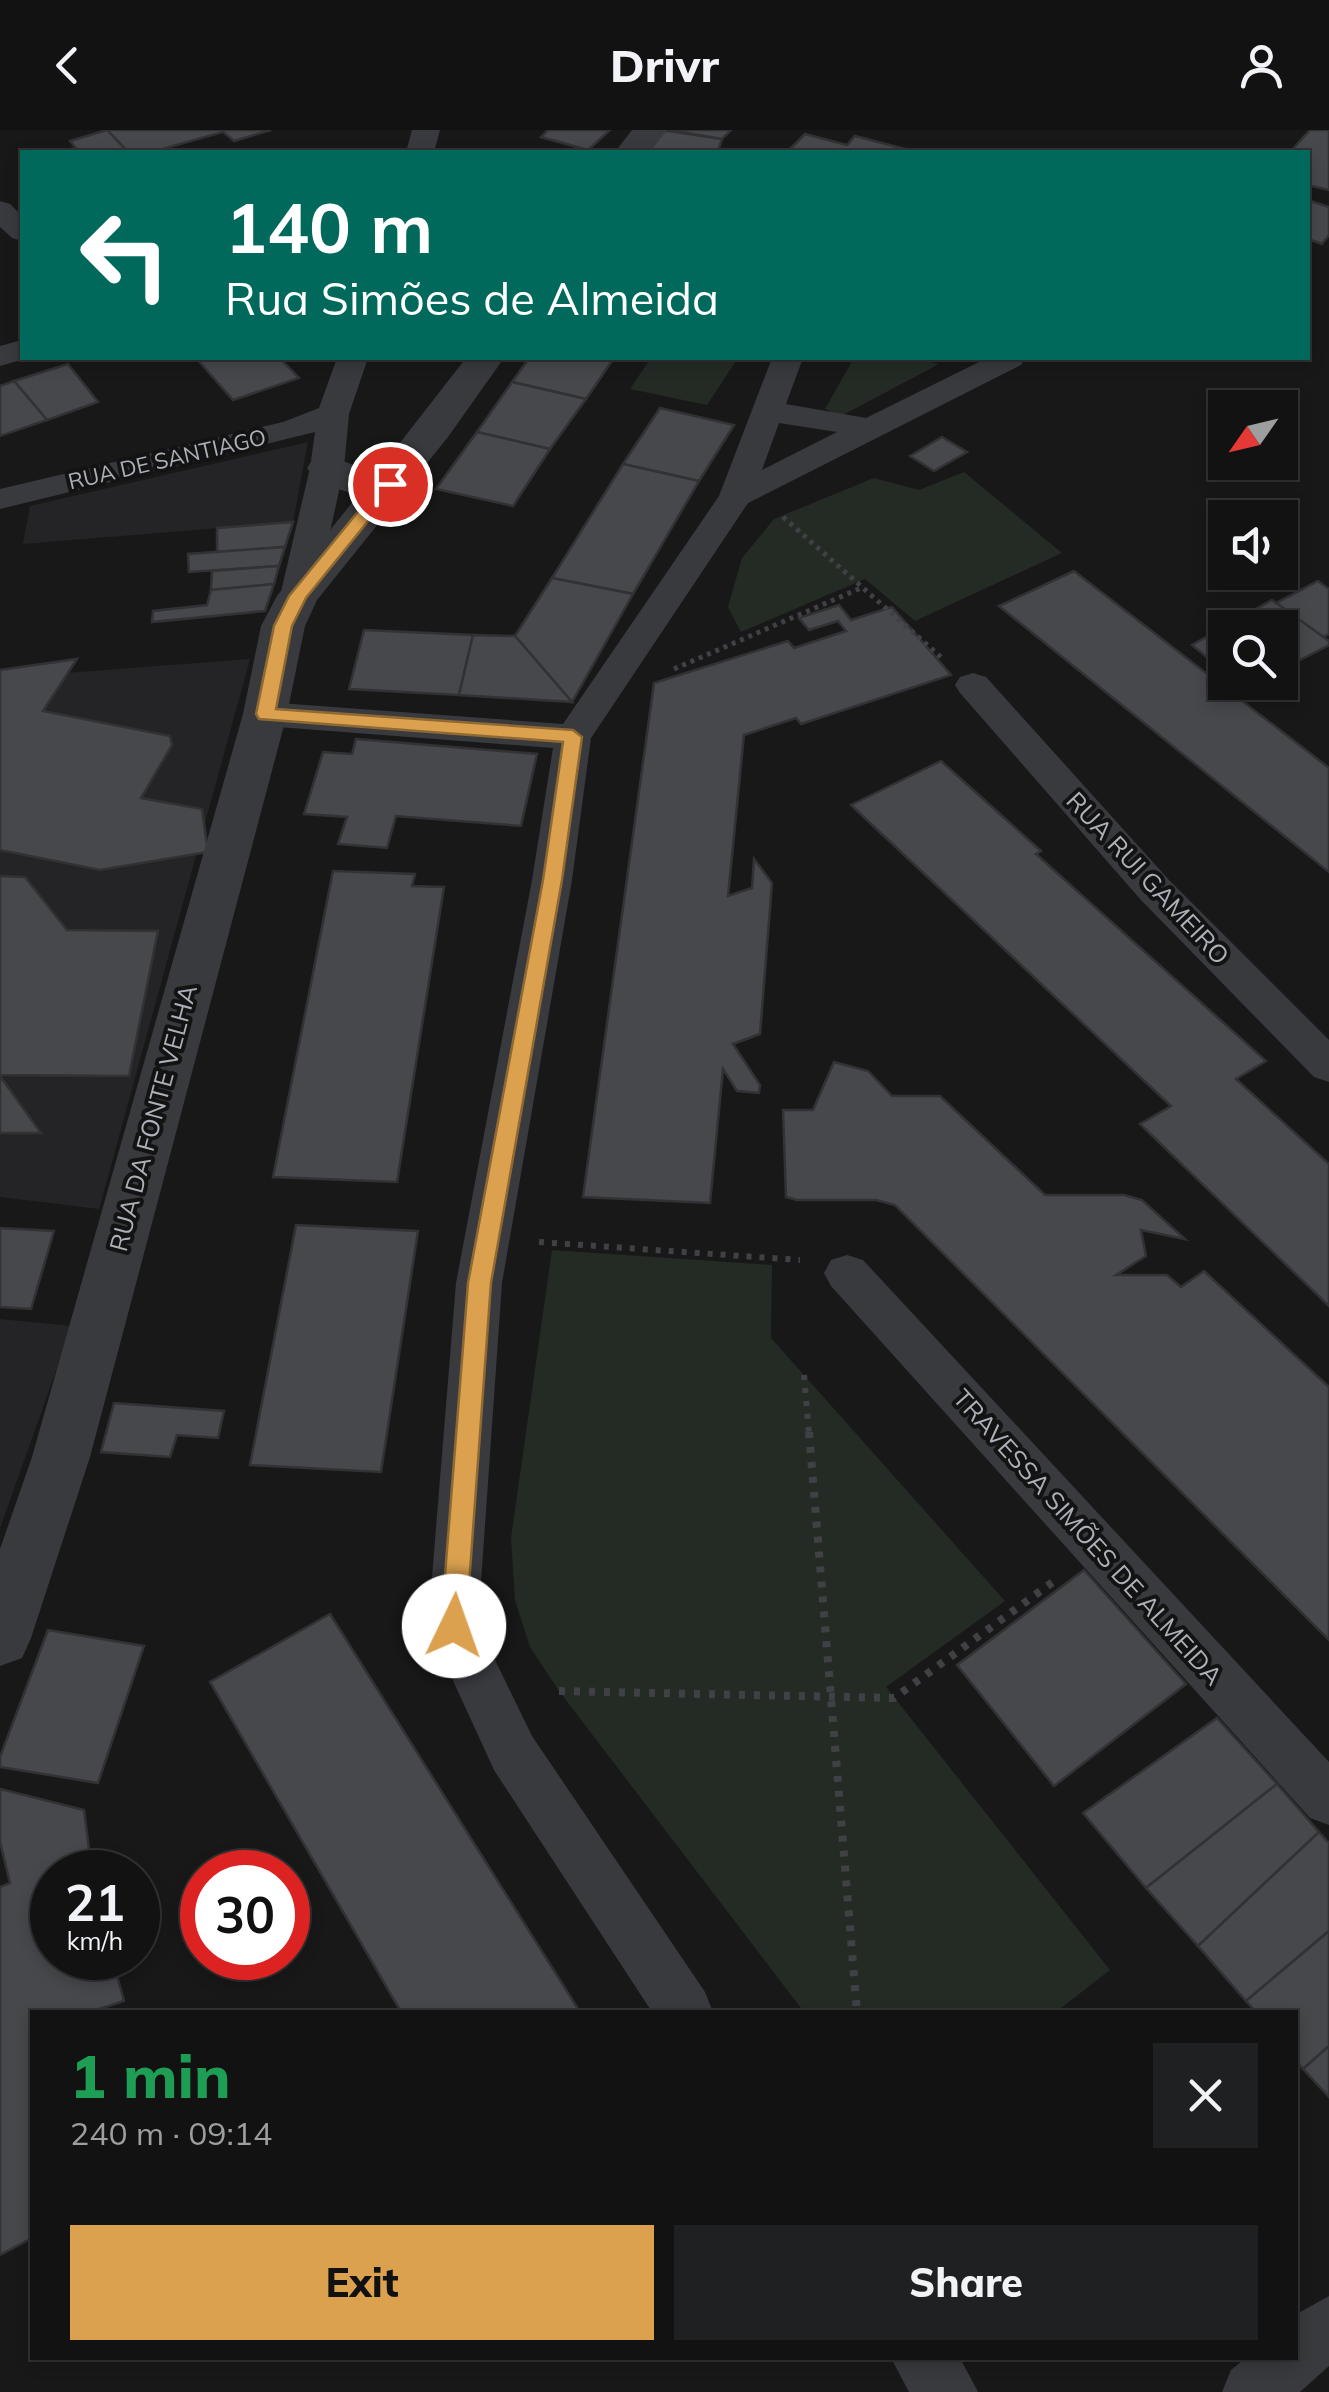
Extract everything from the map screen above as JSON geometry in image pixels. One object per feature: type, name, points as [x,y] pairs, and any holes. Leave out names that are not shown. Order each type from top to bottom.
[{"type":"street","points":[[634,150],[650,130]]},
{"type":"street","points":[[0,210],[20,230]]},
{"type":"street","name":"RUA DA FONTE VELHA","points":[[298,596],[327,468],[333,414],[351,360]]},
{"type":"street","name":"RUA DA FONTE VELHA","points":[[0,1638],[61,1458],[265,714],[283,626],[298,596],[484,360]]},
{"type":"street","points":[[684,2010],[513,1753],[454,1626],[478,1303],[573,737],[736,496],[786,360]]},
{"type":"street","points":[[736,496],[1006,360]]},
{"type":"street","points":[[767,411],[870,428]]},
{"type":"street","name":"RUA DE SANTIAGO","points":[[0,499],[294,430],[333,414]]},
{"type":"street","points":[[327,468],[354,481],[390,484]]},
{"type":"street","name":"RUA RUI GAMEIRO","points":[[973,686],[1154,890],[1321,1045]]},
{"type":"street","points":[[265,714],[573,737]]},
{"type":"street","name":"TRAVESSA SIMÕES DE ALMEIDA","points":[[847,1273],[1329,1800]]},
{"type":"street","points":[[1298,2353],[1329,2326]]},
{"type":"street","points":[[923,2360],[947,2392]]},
{"type":"street","points":[[1253,2392],[1289,2360]]},
{"type":"path","points":[[736,496],[778,512],[973,686]]},
{"type":"path","points":[[605,694],[640,684],[862,588]]},
{"type":"path","points":[[488,1238],[837,1262],[847,1273]]},
{"type":"path","points":[[804,1375],[858,2010]]},
{"type":"path","points":[[559,1691],[894,1698],[1098,1548]]},
{"type":"shaded area","points":[[650,360],[737,360],[707,405],[630,389]]},
{"type":"shaded area","points":[[853,360],[921,360],[939,364],[841,416],[825,409]]},
{"type":"shaded area","points":[[308,442],[293,522],[23,544],[30,506]]},
{"type":"shaded area","points":[[964,472],[1062,553],[915,621],[865,579],[741,632],[728,607],[742,558],[774,519],[874,478],[919,490]]},
{"type":"shaded area","points":[[250,659],[99,1209],[0,1197],[0,678]]},
{"type":"shaded area","points":[[552,1250],[772,1265],[771,1338],[1005,1601],[886,1687],[1110,1970],[1059,2010],[802,2010],[559,1691],[530,1647],[515,1600],[511,1538]]},
{"type":"shaded area","points":[[0,1319],[72,1326],[0,1528]]},
{"type":"building","points":[[107,130],[223,132],[159,150],[126,150]]},
{"type":"building","points":[[107,130],[126,150],[68,150],[76,148],[70,141]]},
{"type":"building","points":[[221,130],[271,130],[234,141]]},
{"type":"building","points":[[548,130],[610,130],[588,150],[541,137]]},
{"type":"building","points":[[662,130],[722,139],[718,150],[647,150]]},
{"type":"building","points":[[670,130],[731,130],[722,139]]},
{"type":"building","points":[[1310,130],[1329,130],[1329,190],[1310,185],[1310,150],[1292,150]]},
{"type":"building","points":[[805,134],[847,145],[855,136],[909,150],[789,150]]},
{"type":"building","points":[[1310,201],[1329,207],[1329,235],[1322,244],[1310,240]]},
{"type":"building","points":[[198,360],[282,360],[299,378],[233,400]]},
{"type":"building","points":[[528,360],[613,360],[586,399],[512,382]]},
{"type":"building","points":[[68,364],[98,402],[47,420],[14,381]]},
{"type":"building","points":[[14,381],[47,420],[0,436],[0,386]]},
{"type":"building","points":[[512,382],[586,399],[550,449],[477,432]]},
{"type":"building","points":[[660,408],[734,425],[699,481],[623,464]]},
{"type":"building","points":[[477,432],[550,449],[513,506],[436,489]]},
{"type":"building","points":[[942,437],[967,452],[934,471],[910,456]]},
{"type":"building","points":[[623,464],[699,481],[633,594],[552,578]]},
{"type":"building","points":[[293,522],[285,547],[217,552],[217,528]]},
{"type":"building","points":[[285,547],[279,566],[189,572],[188,554]]},
{"type":"building","points":[[279,566],[274,584],[211,590],[212,571]]},
{"type":"building","points":[[1074,571],[1208,675],[1208,700],[1241,700],[1329,768],[1329,872],[999,606]]},
{"type":"building","points":[[552,578],[633,594],[572,702],[515,636]]},
{"type":"building","points":[[1318,581],[1329,589],[1329,634],[1323,637],[1298,619],[1298,610],[1286,610],[1276,603]]},
{"type":"building","points":[[274,584],[265,611],[152,622],[153,611],[207,605],[211,590]]},
{"type":"building","points":[[1272,600],[1286,610],[1254,610]]},
{"type":"building","points":[[839,605],[851,620],[892,607],[951,675],[801,724],[796,718],[744,735],[728,896],[752,888],[754,859],[772,883],[760,1034],[733,1044],[760,1085],[759,1093],[737,1091],[723,1069],[710,1203],[583,1197],[654,683],[788,641],[794,648],[846,631],[838,621],[809,630],[799,618]]},
{"type":"building","points":[[1298,619],[1329,641],[1329,645],[1298,661]]},
{"type":"building","points":[[364,630],[473,635],[459,695],[349,689]]},
{"type":"building","points":[[473,635],[515,636],[572,702],[459,695]]},
{"type":"building","points":[[1208,636],[1208,658],[1192,645]]},
{"type":"building","points":[[77,659],[43,711],[170,736],[172,745],[141,798],[202,809],[208,852],[100,870],[0,850],[0,670]]},
{"type":"building","points":[[356,739],[537,754],[521,826],[396,816],[387,848],[338,844],[347,817],[304,814],[323,752],[352,754]]},
{"type":"building","points":[[941,761],[1041,851],[1036,854],[1266,1061],[1236,1079],[1329,1164],[1329,1306],[1140,1124],[1171,1106],[851,805]]},
{"type":"building","points":[[333,871],[415,874],[412,886],[444,887],[397,1182],[273,1177]]},
{"type":"building","points":[[0,876],[25,877],[67,930],[158,931],[129,1076],[0,1075]]},
{"type":"building","points":[[834,1062],[868,1071],[892,1096],[940,1096],[1045,1195],[1124,1195],[1142,1200],[1185,1239],[1141,1230],[1146,1256],[1116,1275],[1167,1275],[1181,1287],[1204,1271],[1329,1387],[1329,1640],[895,1205],[876,1200],[786,1197],[783,1110],[813,1110]]},
{"type":"building","points":[[0,1076],[41,1133],[0,1133]]},
{"type":"building","points":[[296,1225],[418,1231],[381,1472],[250,1465]]},
{"type":"building","points":[[0,1228],[54,1231],[31,1309],[0,1307]]},
{"type":"building","points":[[114,1403],[224,1411],[218,1438],[177,1435],[170,1457],[101,1452]]},
{"type":"building","points":[[1084,1570],[1186,1684],[1054,1786],[957,1665]]},
{"type":"building","points":[[330,1614],[579,2010],[400,2010],[210,1682]]},
{"type":"building","points":[[48,1630],[144,1646],[98,1783],[0,1767],[0,1757]]},
{"type":"building","points":[[1217,1718],[1277,1784],[1146,1888],[1083,1813]]},
{"type":"building","points":[[1277,1784],[1319,1832],[1198,1946],[1146,1888]]},
{"type":"building","points":[[0,1789],[84,1810],[89,1850],[30,1850],[30,1980],[118,1980],[124,2001],[96,2010],[30,2010],[30,2239],[0,2255],[0,1887],[10,1883],[0,1842]]},
{"type":"building","points":[[1319,1832],[1329,1843],[1329,1931],[1246,2001],[1198,1946]]},
{"type":"building","points":[[1329,1931],[1329,2046],[1303,2069],[1298,2063],[1298,2010],[1254,2010],[1246,2001]]},
{"type":"building","points":[[1329,2046],[1329,2097],[1303,2069]]},
{"type":"route","points":[[390,484],[298,596],[283,626],[265,714],[573,737],[552,880],[479,1283],[454,1626]]}]
